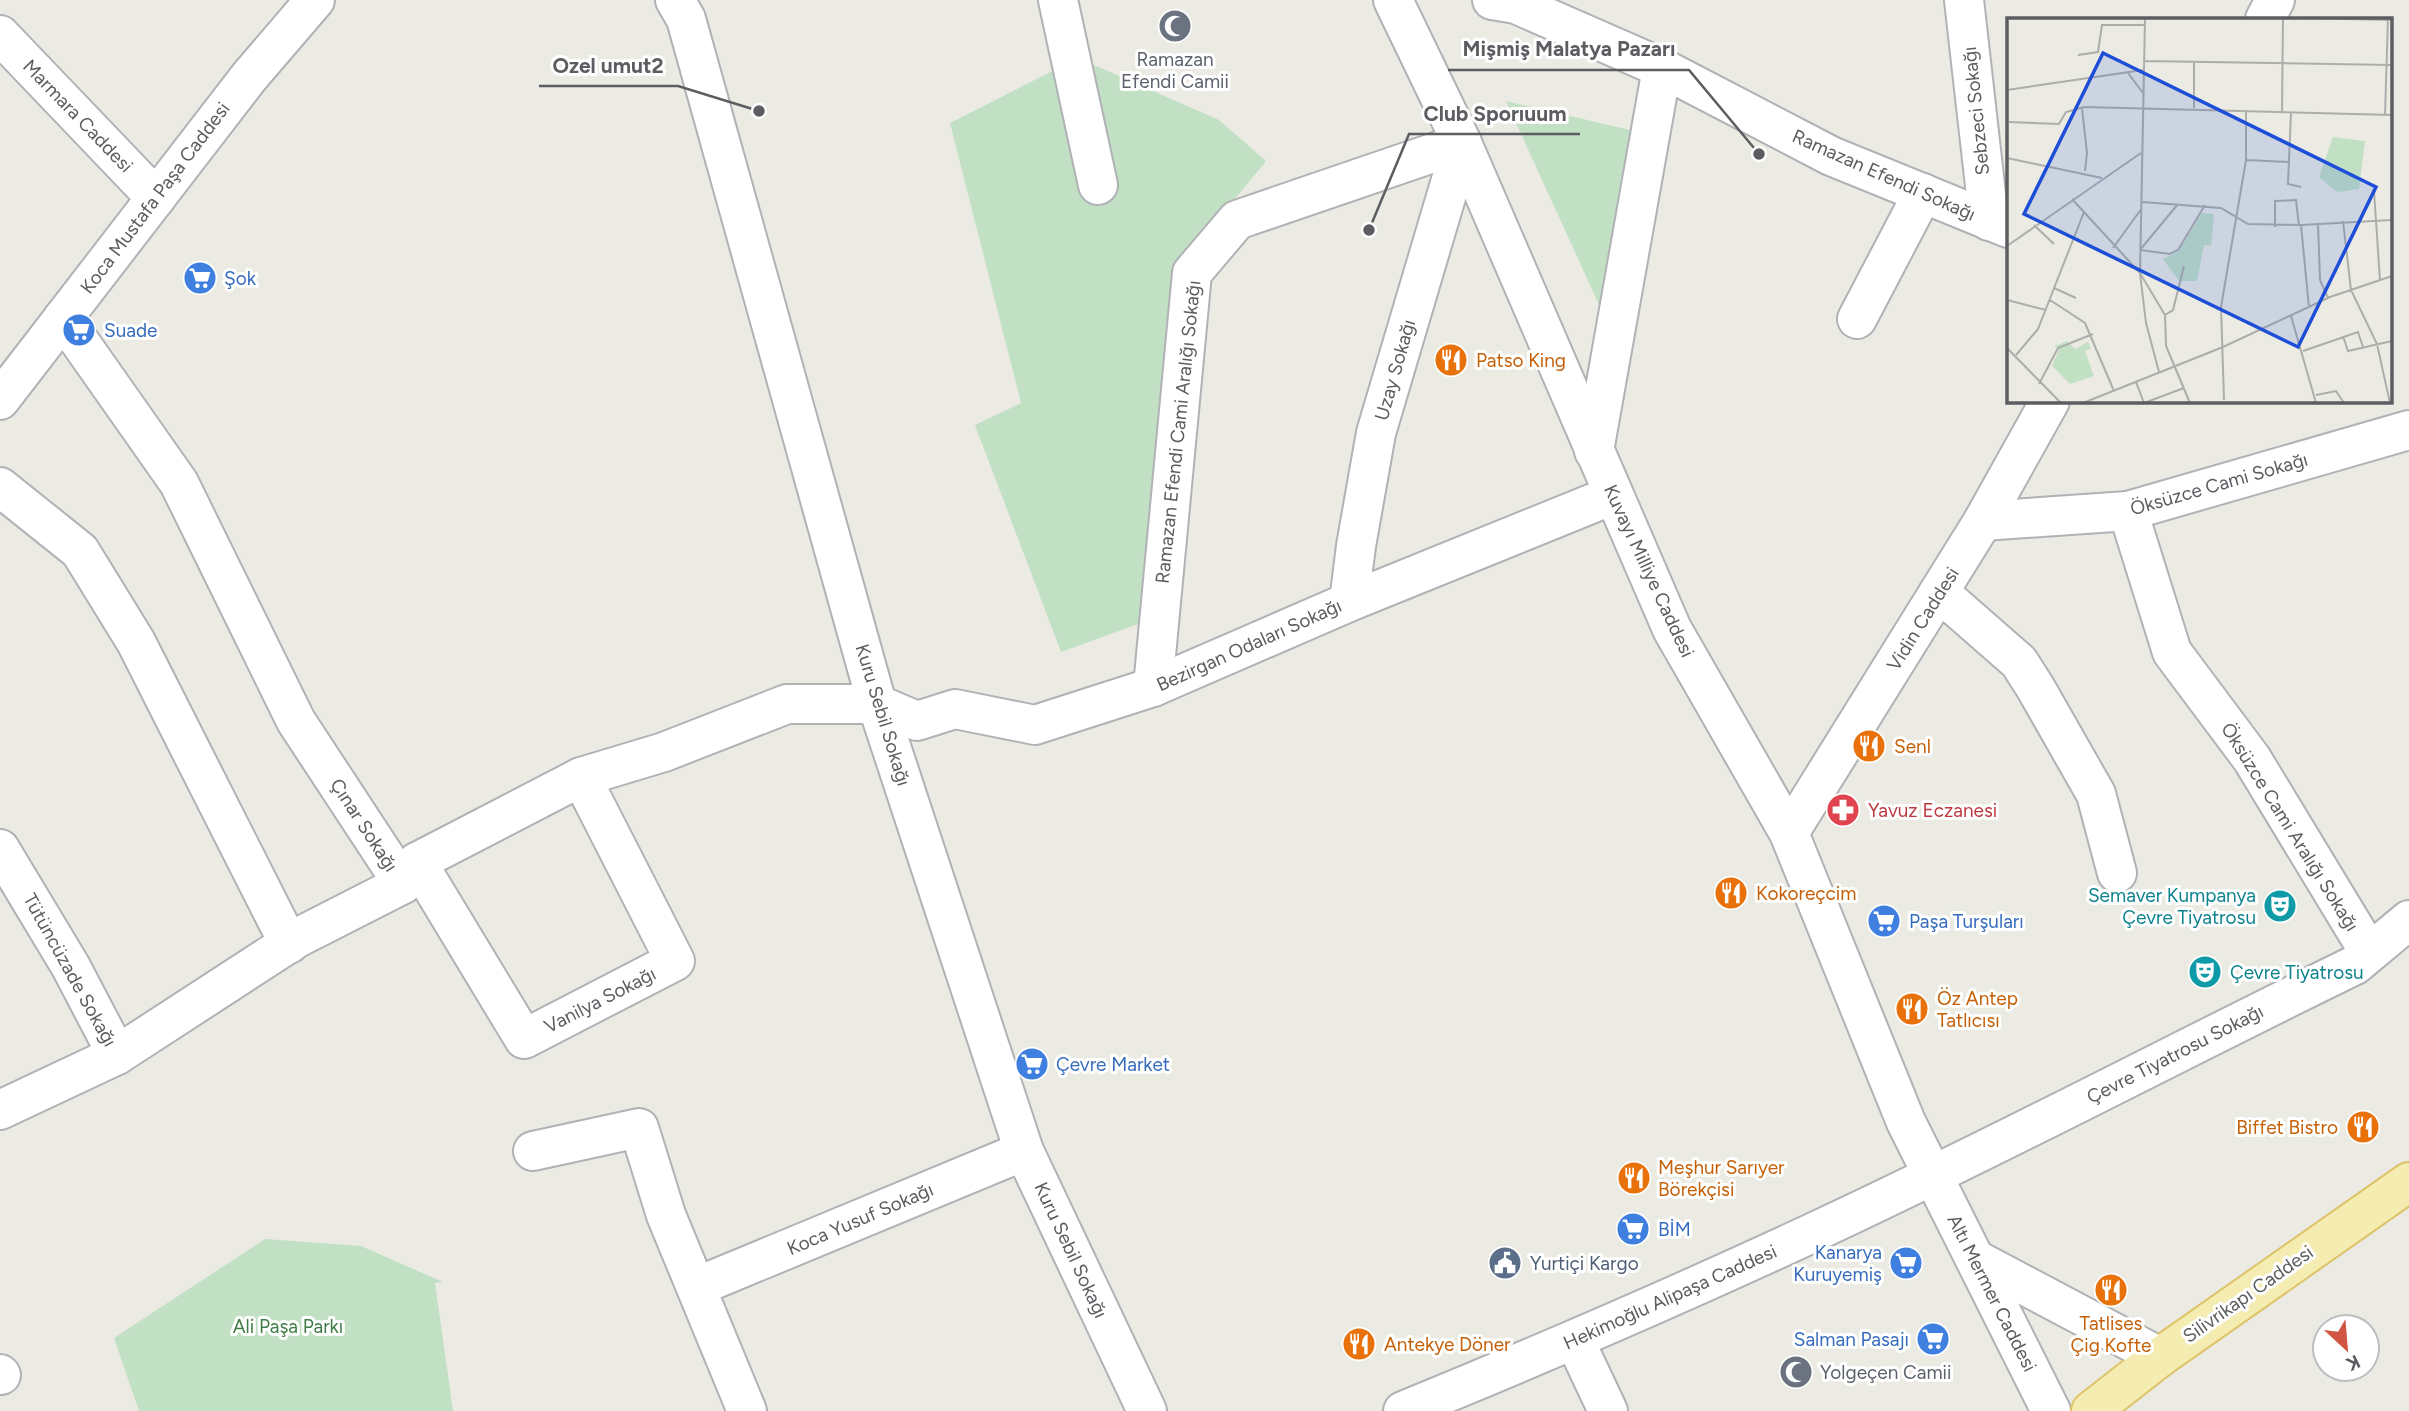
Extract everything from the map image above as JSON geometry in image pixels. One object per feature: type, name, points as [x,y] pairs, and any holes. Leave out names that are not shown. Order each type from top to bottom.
[{"type":"main road","name":"Silivrikapı Caddesi","points":[[2091,1411],[2160,1357],[2409,1182]]},
{"type":"street","name":"Koca Mustafa Paşa Caddesi","points":[[0,400],[248,77],[315,0]]},
{"type":"street","name":"Kuru Sebil Sokağı","points":[[675,0],[686,19],[877,704],[1024,1151],[1147,1411]]},
{"type":"street","points":[[1058,0],[1098,185]]},
{"type":"street","name":"Kuvayı Milliye Caddesi","points":[[1394,0],[1462,143],[1672,629],[1789,833],[1906,1122],[1933,1175]]},
{"type":"street","name":"Ramazan Efendi Sokağı","points":[[1492,0],[1544,7],[1831,156],[1998,225]]},
{"type":"street","name":"Sebzeci Sokağı","points":[[1964,0],[1998,225]]},
{"type":"street","points":[[2266,18],[2276,0]]},
{"type":"street","name":"Marmara Caddesi","points":[[0,35],[156,198]]},
{"type":"street","points":[[1594,451],[1662,68]]},
{"type":"street","name":"Uzay Sokağı","points":[[1349,601],[1376,433],[1462,143]]},
{"type":"street","name":"Ramazan Efendi Cami Aralığı Sokağı","points":[[1153,687],[1192,273],[1237,220],[1462,143]]},
{"type":"street","points":[[1857,319],[1923,193]]},
{"type":"street","name":"Çınar Sokağı","points":[[63,318],[179,483],[296,721],[410,873],[581,777],[664,752],[787,704],[877,704]]},
{"type":"street","name":"Vidin Caddesi","points":[[1789,833],[1983,521],[2049,402]]},
{"type":"street","name":"Öksüzce Cami Sokağı","points":[[1983,521],[2128,511],[2409,430]]},
{"type":"street","points":[[0,487],[80,551],[136,642],[289,944]]},
{"type":"street","name":"Bezirgan Odaları Sokağı","points":[[877,704],[917,721],[955,709],[1035,725],[1153,687],[1349,601],[1613,495]]},
{"type":"street","name":"Öksüzce Cami Aralığı Sokağı","points":[[2128,511],[2172,652],[2252,759],[2369,952]]},
{"type":"street","points":[[1939,592],[2019,662],[2035,687],[2096,794],[2117,873]]},
{"type":"street","name":"Vanilya Sokağı","points":[[410,873],[524,1039],[675,961],[581,777]]},
{"type":"street","name":"Tütüncüzade Sokağı","points":[[0,849],[71,967],[117,1055]]},
{"type":"street","points":[[0,1110],[117,1055],[289,944],[410,873]]},
{"type":"street","name":"Çevre Tiyatrosu Sokağı","points":[[1933,1175],[2355,965],[2409,920]]},
{"type":"street","points":[[533,1151],[639,1128],[666,1216],[747,1411]]},
{"type":"street","name":"Koca Yusuf Sokağı","points":[[696,1287],[1024,1151]]},
{"type":"street","name":"Altı Mermer Caddesi","points":[[1933,1175],[2051,1411]]},
{"type":"street","name":"Hekimoğlu Alipaşa Caddesi","points":[[1404,1411],[1575,1340],[1933,1175]]},
{"type":"street","points":[[1977,1260],[2160,1357]]},
{"type":"street","points":[[1575,1340],[1608,1411]]},
{"type":"green space","points":[[1078,58],[1219,120],[1266,161],[1183,262],[1152,619],[1061,652],[975,425],[1021,403],[950,123]]},
{"type":"green space","points":[[1506,101],[1643,133],[1611,331]]},
{"type":"green space","name":"Ali Paşa Parkı","points":[[265,1239],[361,1246],[443,1282],[435,1283],[453,1411],[139,1411],[114,1338]]},
{"type":"place","name":"Ramazan Efendi Camii","points":[[1175,26]]},
{"type":"place","name":"Ozel umut2","points":[[759,111]]},
{"type":"place","name":"Mişmiş Malatya Pazarı","points":[[1759,154]]},
{"type":"place","name":"Club Sporıuum","points":[[1369,230]]},
{"type":"place","name":"Şok","points":[[200,278]]},
{"type":"place","name":"Suade","points":[[79,330]]},
{"type":"place","name":"Patso King","points":[[1451,360]]},
{"type":"place","name":"Senl","points":[[1869,746]]},
{"type":"place","name":"Yavuz Eczanesi","points":[[1843,810]]},
{"type":"place","name":"Kokoreçcim","points":[[1731,893]]},
{"type":"place","name":"Semaver Kumpanya Çevre Tiyatrosu","points":[[2280,906]]},
{"type":"place","name":"Paşa Turşuları","points":[[1884,921]]},
{"type":"place","name":"Çevre Tiyatrosu","points":[[2205,972]]},
{"type":"place","name":"Öz Antep Tatlıcısı","points":[[1912,1009]]},
{"type":"place","name":"Çevre Market","points":[[1032,1064]]},
{"type":"place","name":"Biffet Bistro","points":[[2363,1127]]},
{"type":"place","name":"Meşhur Sarıyer Börekçisi","points":[[1634,1178]]},
{"type":"place","name":"BİM","points":[[1633,1229]]},
{"type":"place","name":"Yurtiçi Kargo","points":[[1505,1263]]},
{"type":"place","name":"Kanarya Kuruyemiş","points":[[1906,1263]]},
{"type":"place","name":"Tatlises Çig Kofte","points":[[2111,1290]]},
{"type":"place","name":"Salman Pasajı","points":[[1933,1339]]},
{"type":"place","name":"Antekye Döner","points":[[1359,1344]]},
{"type":"place","name":"Yolgeçen Camii","points":[[1796,1372]]}]
